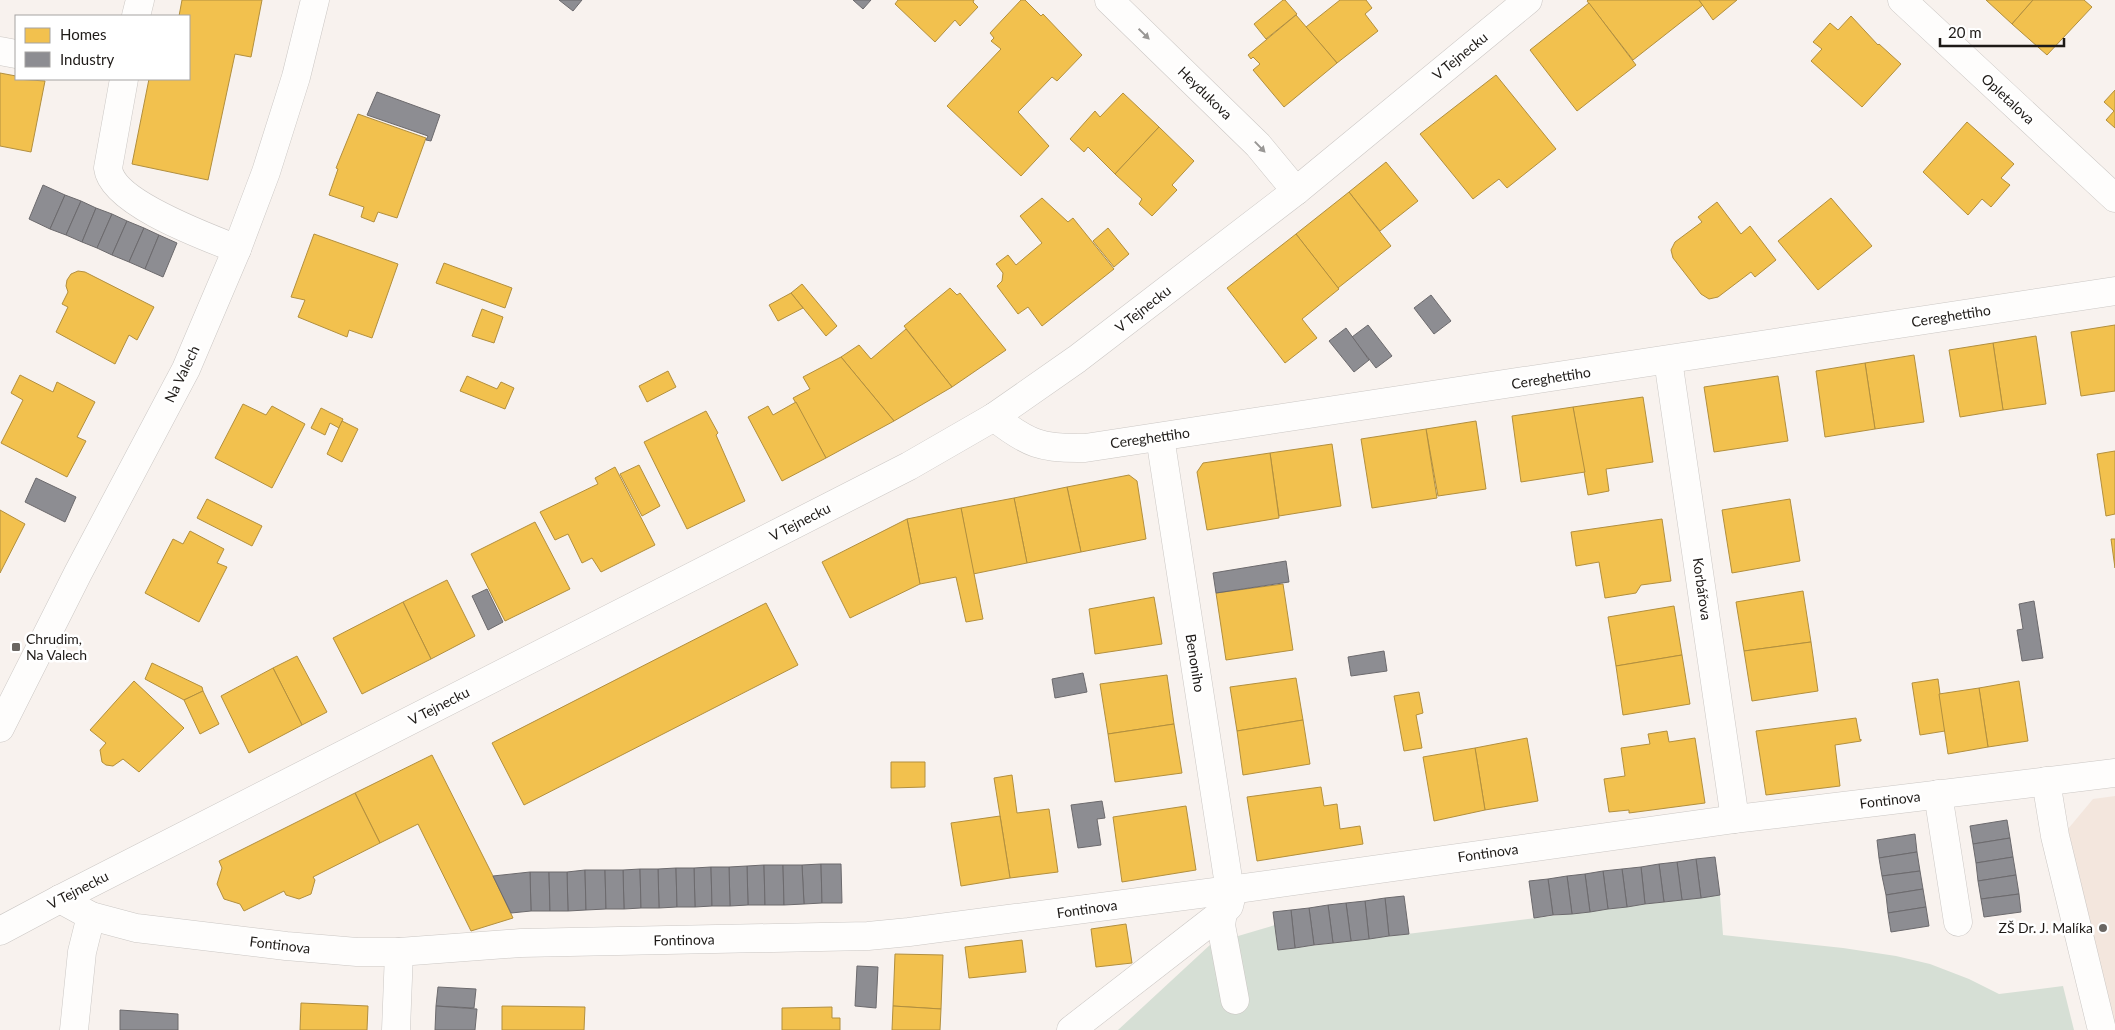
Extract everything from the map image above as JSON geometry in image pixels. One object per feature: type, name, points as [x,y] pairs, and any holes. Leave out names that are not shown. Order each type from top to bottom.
[{"type":"street","points":[[136,15],[140,0]]},
{"type":"street","name":"Na Valech","points":[[0,728],[78,573],[186,369],[237,250],[283,122],[315,0]]},
{"type":"street","name":"Heydukova","points":[[1109,0],[1258,145],[1296,190]]},
{"type":"street","name":"V Tejnecku","points":[[0,931],[909,466],[994,417],[1077,359],[1296,190],[1528,0]]},
{"type":"street","name":"Opletalova","points":[[1902,0],[2115,198]]},
{"type":"street","points":[[0,51],[15,54]]},
{"type":"street","points":[[124,80],[108,175],[114,184],[132,199],[160,216],[237,250]]},
{"type":"street","name":"Cereghettiho","points":[[994,417],[1028,441],[1062,448],[1085,448],[2115,291]]},
{"type":"street","name":"Korbářova","points":[[1668,360],[1735,819]]},
{"type":"street","name":"Benoniho","points":[[1160,437],[1226,901],[1221,925],[1235,1000]]},
{"type":"street","name":"Fontinova","points":[[60,899],[91,916],[136,928],[286,946],[357,952],[399,952],[521,943],[868,936],[1226,901],[1735,819],[2115,773]]},
{"type":"street","points":[[2046,781],[2055,836],[2102,1030]]},
{"type":"street","points":[[1938,794],[1958,922]]},
{"type":"street","points":[[1070,1030],[1226,901]]},
{"type":"street","points":[[74,1030],[82,952],[91,916]]},
{"type":"street","points":[[396,1030],[399,952]]},
{"type":"shaded area","name":"ZŠ Dr. J. Malíka","points":[[2115,796],[2115,1026],[2068,829],[2093,799]]},
{"type":"shaded area","points":[[1720,895],[1723,935],[1843,948],[1896,956],[1930,964],[1969,979],[1999,994],[2063,986],[2074,1030],[1118,1030],[1211,944],[1275,925],[1278,950]]},
{"type":"building: Homes","points":[[182,0],[262,0],[251,57],[235,54],[208,180],[132,164],[149,80],[190,80],[190,15],[179,15]]},
{"type":"building: Homes","points":[[898,0],[974,0],[973,2],[978,7],[960,26],[955,20],[935,42],[895,4]]},
{"type":"building: Homes","points":[[1021,0],[1025,0],[1041,16],[1043,14],[1082,55],[1057,81],[1052,77],[1018,112],[1049,146],[1021,176],[947,106],[1001,49],[991,41],[994,38],[990,33]]},
{"type":"building: Homes","points":[[1283,0],[1297,14],[1266,39],[1254,24]]},
{"type":"building: Homes","points":[[1340,0],[1366,0],[1372,8],[1365,14],[1378,31],[1337,63],[1306,27]]},
{"type":"building: Homes","points":[[1588,0],[1699,0],[1703,5],[1633,60]]},
{"type":"building: Homes","points":[[1699,0],[1737,0],[1713,20]]},
{"type":"building: Homes","points":[[1986,0],[2033,0],[2012,24]]},
{"type":"building: Homes","points":[[2033,0],[2084,0],[2092,7],[2047,55],[2012,24]]},
{"type":"building: Homes","points":[[1589,3],[1636,65],[1577,111],[1530,50]]},
{"type":"building: Homes","points":[[1296,15],[1337,63],[1284,107],[1253,70],[1260,64],[1248,55]]},
{"type":"building: Homes","points":[[1851,16],[1878,45],[1901,64],[1862,107],[1811,61],[1822,49],[1813,42],[1830,23],[1838,30]]},
{"type":"building: Homes","points":[[0,73],[15,76],[15,80],[45,81],[31,152],[0,146]]},
{"type":"building: Homes","points":[[1496,75],[1556,149],[1507,188],[1499,179],[1473,199],[1420,134]]},
{"type":"building: Homes","points":[[2115,90],[2115,128],[2106,120],[2114,111],[2104,102]]},
{"type":"building: Homes","points":[[1123,93],[1159,127],[1115,174],[1088,147],[1084,152],[1070,139],[1095,111],[1100,117]]},
{"type":"building: Homes","points":[[358,114],[426,138],[397,218],[378,212],[374,222],[361,217],[364,207],[329,195],[338,169],[336,168]]},
{"type":"building: Homes","points":[[1967,122],[2014,164],[2001,178],[2010,185],[1991,207],[1982,199],[1968,215],[1923,172]]},
{"type":"building: Homes","points":[[1159,127],[1194,161],[1172,185],[1177,190],[1152,216],[1139,204],[1142,199],[1115,174]]},
{"type":"building: Homes","points":[[1386,162],[1418,201],[1380,231],[1349,192]]},
{"type":"building: Homes","points":[[1349,192],[1391,246],[1338,288],[1296,234]]},
{"type":"building: Homes","points":[[1042,198],[1068,222],[1073,218],[1114,269],[1042,326],[1028,307],[1018,314],[997,286],[1002,281],[1003,273],[996,264],[1008,255],[1016,265],[1042,243],[1020,216]]},
{"type":"building: Homes","points":[[1831,198],[1872,246],[1818,290],[1778,241]]},
{"type":"building: Homes","points":[[1717,202],[1741,234],[1750,226],[1776,260],[1755,277],[1751,272],[1718,297],[1709,299],[1701,294],[1673,258],[1671,250],[1675,242],[1702,222],[1698,217]]},
{"type":"building: Homes","points":[[1108,228],[1129,254],[1114,267],[1093,241]]},
{"type":"building: Homes","points":[[314,234],[398,264],[372,338],[349,330],[347,337],[298,317],[305,300],[291,297]]},
{"type":"building: Homes","points":[[1296,234],[1339,289],[1302,319],[1317,338],[1285,363],[1227,288]]},
{"type":"building: Homes","points":[[444,263],[512,288],[505,308],[436,283]]},
{"type":"building: Homes","points":[[78,271],[85,272],[154,307],[137,340],[129,335],[115,364],[56,332],[68,307],[62,304],[68,292],[67,280],[71,274]]},
{"type":"building: Homes","points":[[802,284],[837,326],[826,336],[791,293]]},
{"type":"building: Homes","points":[[950,288],[957,295],[960,293],[1006,350],[952,387],[904,326]]},
{"type":"building: Homes","points":[[791,293],[803,308],[778,321],[769,305]]},
{"type":"building: Homes","points":[[482,309],[503,317],[494,343],[472,336]]},
{"type":"building: Homes","points":[[2115,325],[2115,391],[2081,396],[2071,332]]},
{"type":"building: Homes","points":[[906,329],[952,387],[894,421],[841,357],[859,345],[871,359]]},
{"type":"building: Homes","points":[[2036,336],[2046,404],[2003,410],[1993,343]]},
{"type":"building: Homes","points":[[1993,343],[2003,410],[1960,417],[1949,350]]},
{"type":"building: Homes","points":[[1914,355],[1924,422],[1875,429],[1865,363]]},
{"type":"building: Homes","points":[[841,357],[894,421],[826,458],[793,398],[810,389],[803,377]]},
{"type":"building: Homes","points":[[1865,363],[1875,429],[1825,437],[1816,371]]},
{"type":"building: Homes","points":[[668,371],[676,387],[647,402],[639,386]]},
{"type":"building: Homes","points":[[20,375],[53,392],[57,382],[95,402],[77,437],[86,441],[67,477],[1,443],[23,400],[11,393]]},
{"type":"building: Homes","points":[[467,376],[497,389],[501,382],[514,388],[505,409],[460,391]]},
{"type":"building: Homes","points":[[1778,376],[1788,441],[1714,452],[1704,387]]},
{"type":"building: Homes","points":[[1643,397],[1653,462],[1606,469],[1609,491],[1588,495],[1573,407]]},
{"type":"building: Homes","points":[[796,402],[826,458],[782,481],[748,417],[768,406],[773,415]]},
{"type":"building: Homes","points":[[243,404],[266,415],[272,406],[305,424],[272,488],[215,458]]},
{"type":"building: Homes","points":[[1573,407],[1585,472],[1521,482],[1512,416]]},
{"type":"building: Homes","points":[[321,408],[343,419],[339,428],[330,423],[325,435],[311,428]]},
{"type":"building: Homes","points":[[706,411],[718,433],[716,435],[745,501],[687,529],[644,442]]},
{"type":"building: Homes","points":[[342,421],[358,429],[342,462],[327,454]]},
{"type":"building: Homes","points":[[1476,421],[1486,489],[1438,496],[1426,429]]},
{"type":"building: Homes","points":[[1426,429],[1437,498],[1372,508],[1361,439]]},
{"type":"building: Homes","points":[[1332,444],[1341,506],[1279,516],[1270,453]]},
{"type":"building: Homes","points":[[2115,451],[2115,514],[2106,516],[2097,454]]},
{"type":"building: Homes","points":[[1270,453],[1279,518],[1207,530],[1197,472],[1203,463]]},
{"type":"building: Homes","points":[[639,465],[660,506],[642,516],[620,474]]},
{"type":"building: Homes","points":[[615,467],[655,545],[601,572],[592,558],[582,563],[568,534],[555,540],[540,512],[598,484],[595,478]]},
{"type":"building: Homes","points":[[1129,475],[1137,481],[1146,539],[1081,552],[1067,487]]},
{"type":"building: Homes","points":[[1067,487],[1081,552],[1027,563],[1014,498]]},
{"type":"building: Homes","points":[[1014,498],[1027,563],[973,574],[961,508]]},
{"type":"building: Homes","points":[[207,499],[262,526],[252,546],[197,518]]},
{"type":"building: Homes","points":[[1790,499],[1800,561],[1732,573],[1722,510]]},
{"type":"building: Homes","points":[[961,508],[983,619],[966,622],[956,577],[920,584],[907,519]]},
{"type":"building: Homes","points":[[0,510],[25,524],[0,573]]},
{"type":"building: Homes","points":[[907,519],[920,584],[850,618],[822,562]]},
{"type":"building: Homes","points":[[1662,519],[1671,581],[1641,585],[1636,593],[1605,598],[1599,562],[1576,566],[1571,532]]},
{"type":"building: Homes","points":[[535,522],[570,589],[505,621],[471,554]]},
{"type":"building: Homes","points":[[190,531],[224,549],[217,563],[227,567],[199,622],[145,593],[173,539],[183,544]]},
{"type":"building: Homes","points":[[2111,539],[2115,539],[2115,568]]},
{"type":"building: Homes","points":[[447,580],[475,636],[431,659],[403,602]]},
{"type":"building: Homes","points":[[1283,584],[1293,650],[1226,660],[1216,593]]},
{"type":"building: Homes","points":[[1803,591],[1811,642],[1744,651],[1736,602]]},
{"type":"building: Homes","points":[[1154,597],[1162,644],[1095,654],[1089,609]]},
{"type":"building: Homes","points":[[403,602],[431,659],[362,694],[333,638]]},
{"type":"building: Homes","points":[[766,603],[798,665],[524,805],[492,743]]},
{"type":"building: Homes","points":[[1674,606],[1682,655],[1616,666],[1608,617]]},
{"type":"building: Homes","points":[[1811,642],[1818,691],[1752,701],[1744,651]]},
{"type":"building: Homes","points":[[1682,655],[1690,704],[1623,715],[1616,666]]},
{"type":"building: Homes","points":[[297,656],[327,712],[302,725],[273,668]]},
{"type":"building: Homes","points":[[152,663],[202,687],[203,691],[184,700],[145,679]]},
{"type":"building: Homes","points":[[273,668],[302,725],[249,753],[221,696]]},
{"type":"building: Homes","points":[[1167,675],[1174,724],[1108,734],[1100,684]]},
{"type":"building: Homes","points":[[1296,678],[1303,720],[1237,731],[1230,687]]},
{"type":"building: Homes","points":[[1938,679],[1945,731],[1920,735],[1912,683]]},
{"type":"building: Homes","points":[[134,681],[184,728],[139,772],[123,759],[113,766],[102,762],[100,750],[106,743],[90,730]]},
{"type":"building: Homes","points":[[2019,681],[2028,741],[1988,747],[1979,688]]},
{"type":"building: Homes","points":[[1979,688],[1988,747],[1948,754],[1939,694]]},
{"type":"building: Homes","points":[[203,691],[219,724],[200,734],[184,700]]},
{"type":"building: Homes","points":[[1419,692],[1423,713],[1416,715],[1422,748],[1404,751],[1394,696]]},
{"type":"building: Homes","points":[[1856,718],[1861,741],[1835,745],[1840,786],[1766,795],[1756,731]]},
{"type":"building: Homes","points":[[1303,720],[1310,764],[1243,775],[1237,731]]},
{"type":"building: Homes","points":[[1174,724],[1182,773],[1115,782],[1108,734]]},
{"type":"building: Homes","points":[[1667,731],[1669,742],[1695,738],[1705,803],[1629,813],[1629,810],[1609,812],[1604,779],[1625,776],[1621,748],[1650,744],[1648,734]]},
{"type":"building: Homes","points":[[1527,738],[1538,801],[1485,810],[1475,748]]},
{"type":"building: Homes","points":[[1475,748],[1485,810],[1434,821],[1423,757]]},
{"type":"building: Homes","points":[[432,755],[513,918],[471,931],[418,824],[380,843],[355,793]]},
{"type":"building: Homes","points":[[891,762],[925,762],[925,787],[891,788]]},
{"type":"building: Homes","points":[[1012,775],[1017,813],[1049,809],[1058,872],[1010,878],[994,778]]},
{"type":"building: Homes","points":[[1321,787],[1324,806],[1337,804],[1340,829],[1360,826],[1363,844],[1257,861],[1247,797]]},
{"type":"building: Homes","points":[[355,793],[380,843],[313,877],[315,880],[311,894],[299,899],[286,895],[284,891],[244,911],[240,904],[224,899],[217,884],[222,868],[219,861]]},
{"type":"building: Homes","points":[[1186,806],[1196,870],[1122,882],[1113,817]]},
{"type":"building: Homes","points":[[1000,816],[1010,878],[961,886],[951,823]]},
{"type":"building: Homes","points":[[1126,924],[1132,963],[1096,967],[1091,929]]},
{"type":"building: Homes","points":[[1022,940],[1026,972],[969,978],[965,947]]},
{"type":"building: Homes","points":[[895,954],[943,955],[941,1009],[893,1006]]},
{"type":"building: Homes","points":[[301,1003],[368,1006],[367,1030],[300,1030]]},
{"type":"building: Homes","points":[[502,1006],[585,1007],[584,1030],[502,1030]]},
{"type":"building: Homes","points":[[893,1006],[941,1009],[940,1030],[892,1030]]},
{"type":"building: Homes","points":[[832,1007],[832,1018],[840,1018],[840,1030],[782,1030],[782,1008]]},
{"type":"building: Industry","points":[[559,0],[582,0],[573,11]]},
{"type":"building: Industry","points":[[853,0],[871,0],[863,9]]},
{"type":"building: Industry","points":[[377,92],[440,115],[431,141],[426,140],[428,136],[367,115]]},
{"type":"building: Industry","points":[[43,185],[65,195],[50,229],[29,219]]},
{"type":"building: Industry","points":[[65,195],[81,201],[66,235],[50,229]]},
{"type":"building: Industry","points":[[81,201],[96,208],[82,242],[66,235]]},
{"type":"building: Industry","points":[[96,208],[112,214],[97,248],[82,242]]},
{"type":"building: Industry","points":[[112,214],[127,221],[112,255],[97,248]]},
{"type":"building: Industry","points":[[127,221],[144,228],[129,262],[112,255]]},
{"type":"building: Industry","points":[[144,228],[159,235],[145,269],[129,262]]},
{"type":"building: Industry","points":[[159,235],[177,243],[163,277],[145,269]]},
{"type":"building: Industry","points":[[1431,295],[1451,321],[1434,334],[1414,308]]},
{"type":"building: Industry","points":[[1368,325],[1392,356],[1376,368],[1352,337]]},
{"type":"building: Industry","points":[[1346,328],[1369,360],[1354,372],[1329,341]]},
{"type":"building: Industry","points":[[36,478],[76,497],[65,522],[25,502]]},
{"type":"building: Industry","points":[[1286,561],[1289,582],[1216,593],[1213,573]]},
{"type":"building: Industry","points":[[487,589],[503,622],[488,630],[472,596]]},
{"type":"building: Industry","points":[[2034,601],[2043,658],[2022,661],[2017,630],[2023,629],[2019,604]]},
{"type":"building: Industry","points":[[1384,651],[1387,671],[1351,676],[1348,657]]},
{"type":"building: Industry","points":[[1083,673],[1087,692],[1055,698],[1052,679]]},
{"type":"building: Industry","points":[[1102,801],[1105,818],[1097,819],[1101,845],[1078,848],[1071,805]]},
{"type":"building: Industry","points":[[2007,820],[2010,838],[1973,844],[1970,826]]},
{"type":"building: Industry","points":[[1915,834],[1917,852],[1879,858],[1877,840]]},
{"type":"building: Industry","points":[[2010,838],[2013,857],[1976,863],[1973,844]]},
{"type":"building: Industry","points":[[1917,852],[1920,871],[1882,876],[1879,858]]},
{"type":"building: Industry","points":[[1715,857],[1720,895],[1701,898],[1696,859]]},
{"type":"building: Industry","points":[[2013,857],[2016,875],[1978,881],[1976,863]]},
{"type":"building: Industry","points":[[1696,859],[1701,898],[1682,900],[1677,862]]},
{"type":"building: Industry","points":[[1677,862],[1682,900],[1664,902],[1659,864]]},
{"type":"building: Industry","points":[[821,864],[822,903],[804,904],[802,865]]},
{"type":"building: Industry","points":[[821,864],[841,864],[842,903],[822,903]]},
{"type":"building: Industry","points":[[1659,864],[1664,902],[1645,904],[1641,867]]},
{"type":"building: Industry","points":[[764,865],[765,905],[748,905],[747,866]]},
{"type":"building: Industry","points":[[764,865],[783,865],[784,905],[765,905]]},
{"type":"building: Industry","points":[[783,865],[802,865],[804,904],[784,905]]},
{"type":"building: Industry","points":[[747,866],[748,905],[730,906],[729,867]]},
{"type":"building: Industry","points":[[711,867],[712,906],[695,907],[694,868]]},
{"type":"building: Industry","points":[[711,867],[729,867],[730,906],[712,906]]},
{"type":"building: Industry","points":[[1641,867],[1645,904],[1627,907],[1622,869]]},
{"type":"building: Industry","points":[[676,868],[677,907],[659,908],[658,869]]},
{"type":"building: Industry","points":[[676,868],[694,868],[695,907],[677,907]]},
{"type":"building: Industry","points":[[640,869],[641,908],[624,909],[623,870]]},
{"type":"building: Industry","points":[[640,869],[658,869],[659,908],[641,908]]},
{"type":"building: Industry","points":[[1622,869],[1627,907],[1608,909],[1603,871]]},
{"type":"building: Industry","points":[[585,870],[586,910],[568,911],[567,872]]},
{"type":"building: Industry","points":[[585,870],[605,870],[606,909],[586,910]]},
{"type":"building: Industry","points":[[605,870],[623,870],[624,909],[606,909]]},
{"type":"building: Industry","points":[[1603,871],[1608,909],[1590,912],[1585,874]]},
{"type":"building: Industry","points":[[1920,871],[1923,889],[1886,895],[1882,876]]},
{"type":"building: Industry","points":[[530,872],[549,872],[550,911],[531,911]]},
{"type":"building: Industry","points":[[530,872],[531,911],[511,913],[493,876]]},
{"type":"building: Industry","points":[[549,872],[567,872],[568,911],[550,911]]},
{"type":"building: Industry","points":[[1585,874],[1590,912],[1572,914],[1567,876]]},
{"type":"building: Industry","points":[[2016,875],[2019,894],[1981,899],[1978,881]]},
{"type":"building: Industry","points":[[1567,876],[1572,914],[1553,915],[1548,879]]},
{"type":"building: Industry","points":[[1548,879],[1553,915],[1534,918],[1529,881]]},
{"type":"building: Industry","points":[[1923,889],[1926,907],[1888,913],[1886,895]]},
{"type":"building: Industry","points":[[2019,894],[2021,912],[1984,917],[1981,899]]},
{"type":"building: Industry","points":[[1404,896],[1409,934],[1389,936],[1385,898]]},
{"type":"building: Industry","points":[[1385,898],[1389,936],[1369,939],[1365,901]]},
{"type":"building: Industry","points":[[1365,901],[1369,939],[1351,941],[1346,903]]},
{"type":"building: Industry","points":[[1346,903],[1351,941],[1333,943],[1328,905]]},
{"type":"building: Industry","points":[[1328,905],[1333,943],[1314,945],[1309,908]]},
{"type":"building: Industry","points":[[1926,907],[1929,926],[1891,932],[1888,913]]},
{"type":"building: Industry","points":[[1309,908],[1314,945],[1295,948],[1291,910]]},
{"type":"building: Industry","points":[[1291,910],[1295,948],[1278,950],[1273,912]]},
{"type":"building: Industry","points":[[857,966],[878,967],[876,1008],[855,1006]]},
{"type":"building: Industry","points":[[438,987],[476,989],[474,1008],[436,1006]]},
{"type":"building: Industry","points":[[436,1006],[477,1009],[475,1030],[435,1030]]},
{"type":"building: Industry","points":[[120,1010],[178,1014],[178,1030],[120,1030]]},
{"type":"place","name":"Chrudim, Na Valech","points":[[16,647]]},
{"type":"place","name":"ZŠ Dr. J. Malíka","points":[[2103,928]]}]
